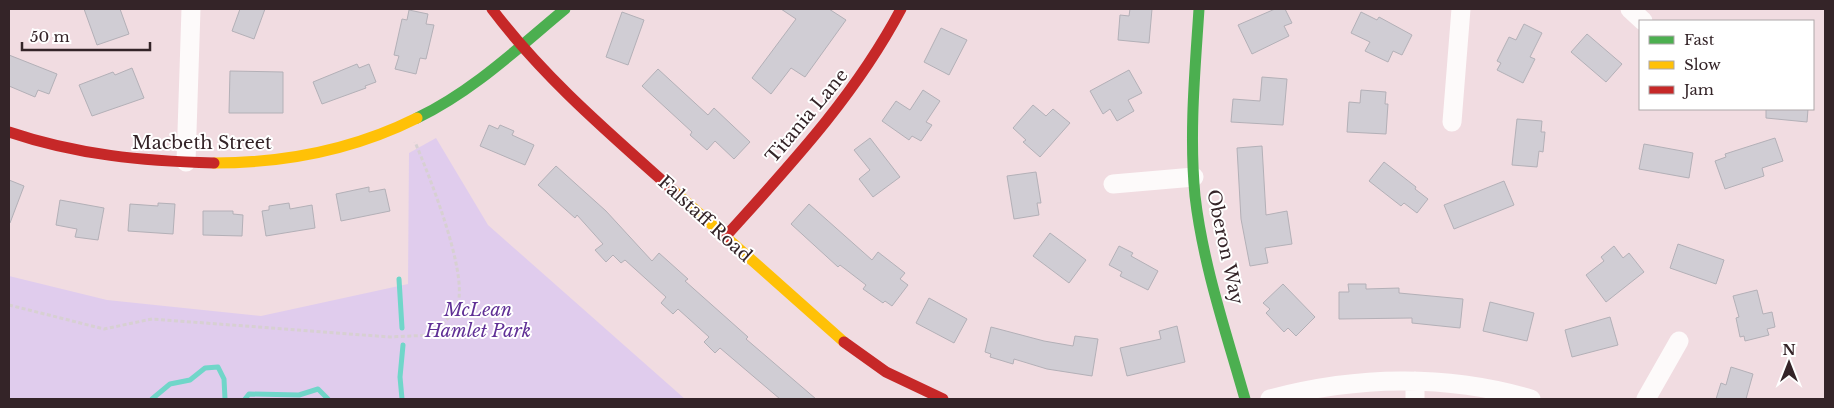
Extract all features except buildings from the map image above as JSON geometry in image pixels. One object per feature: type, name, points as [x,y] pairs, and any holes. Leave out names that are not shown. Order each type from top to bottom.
[{"type":"street","points":[[186,162],[191,9]]},
{"type":"street","name":"Falstaff Road","points":[[492,9],[520,46],[582,108],[850,347],[886,372],[943,399]]},
{"type":"street","name":"Macbeth Street","points":[[9,132],[41,144],[80,154],[122,160],[261,162],[318,155],[356,145],[405,125],[450,101],[565,9]]},
{"type":"street","name":"Titania Lane","points":[[725,237],[840,108],[865,75],[901,9]]},
{"type":"street","name":"Oberon Way","points":[[1199,9],[1192,108],[1194,177],[1198,222],[1207,265],[1245,399]]},
{"type":"street","points":[[1452,122],[1461,9]]},
{"type":"street","points":[[1630,9],[1642,20]]},
{"type":"street","points":[[1113,184],[1194,177]]},
{"type":"street","points":[[1646,399],[1679,341]]},
{"type":"street","points":[[1270,399],[1330,386],[1375,381],[1415,390],[1468,385],[1531,399]]},
{"type":"path","points":[[9,305],[104,329],[152,319],[390,337],[431,335],[458,305],[460,288],[452,244],[433,188],[413,138],[405,125]]},
{"type":"green space","name":"McLean Hamlet Park","points":[[436,138],[488,225],[685,399],[9,399],[9,276],[107,300],[261,316],[408,284],[409,153]]},
{"type":"waterway","points":[[399,279],[402,328]]},
{"type":"waterway","points":[[402,399],[400,377],[403,345]]},
{"type":"waterway","points":[[152,399],[170,384],[190,380],[205,368],[218,367],[224,379],[225,399]]},
{"type":"waterway","points":[[245,399],[249,394],[299,395],[318,389],[328,399]]},
{"type":"traffic: fast","points":[[417,118],[438,107],[476,82],[565,9]]},
{"type":"traffic: fast","points":[[1199,9],[1194,79],[1193,173],[1195,196],[1209,273],[1245,399]]},
{"type":"traffic: slow","points":[[214,163],[267,160],[318,152],[368,139],[417,118]]},
{"type":"traffic: slow","points":[[674,191],[844,342]]},
{"type":"traffic: jam","points":[[492,9],[555,82],[674,191]]},
{"type":"traffic: jam","points":[[725,237],[820,129],[863,71],[901,9]]},
{"type":"traffic: jam","points":[[9,132],[60,146],[110,155],[162,161],[214,163]]},
{"type":"traffic: jam","points":[[844,342],[886,372],[943,399]]}]
